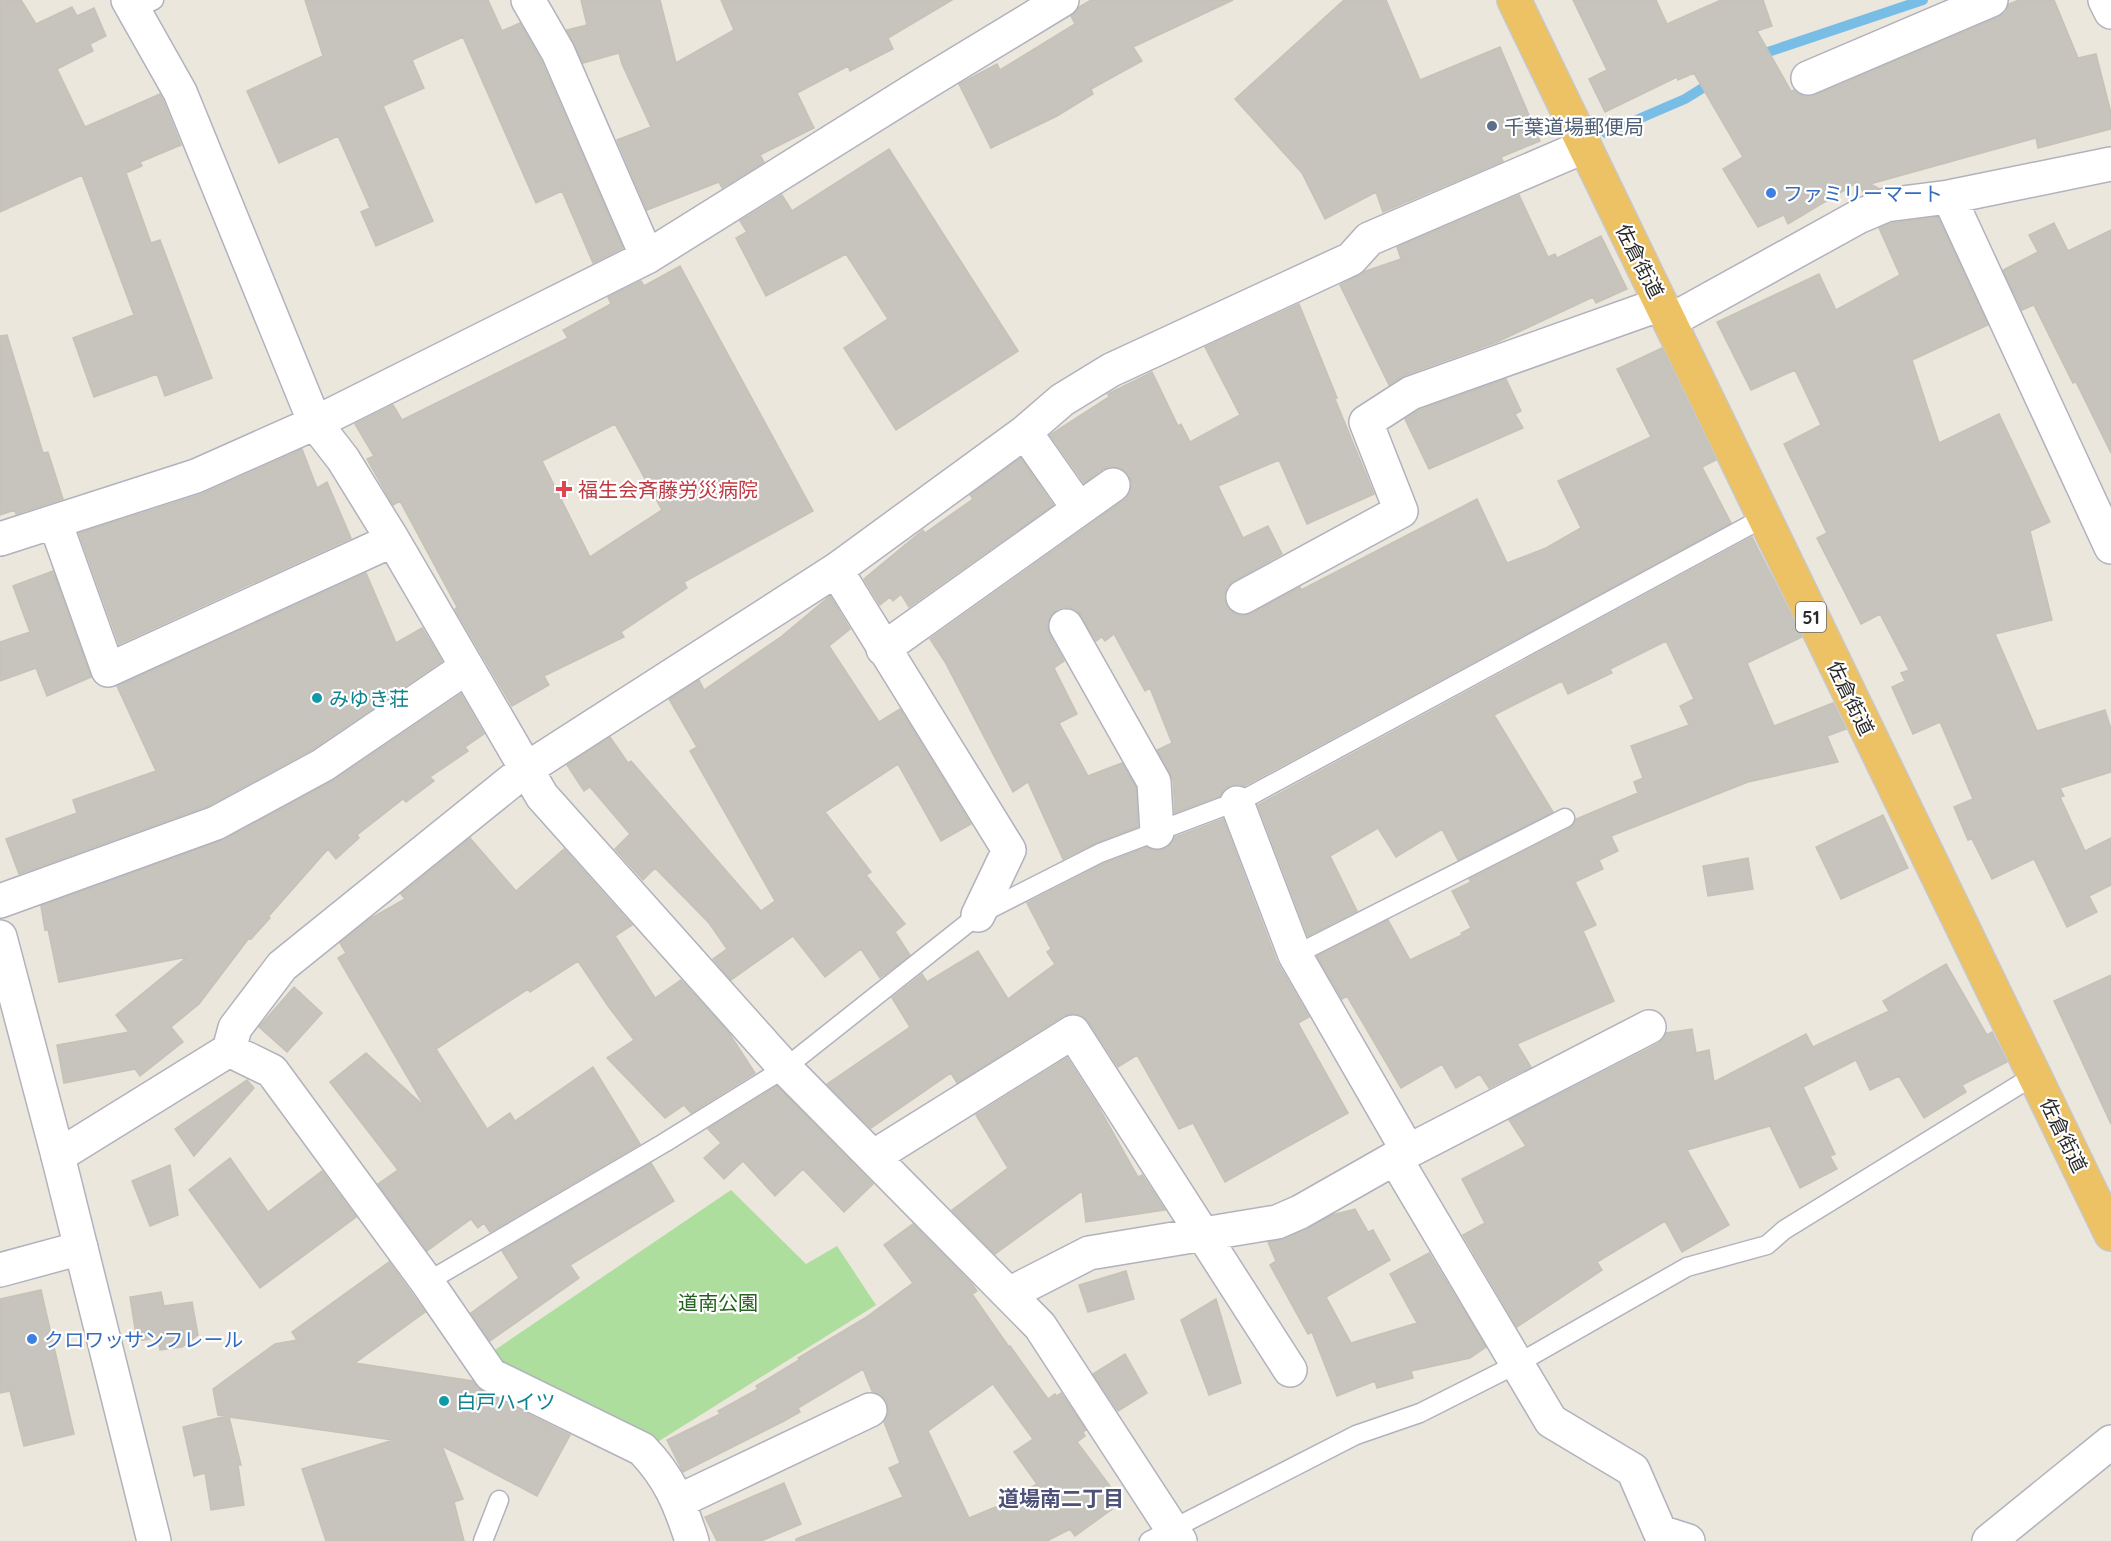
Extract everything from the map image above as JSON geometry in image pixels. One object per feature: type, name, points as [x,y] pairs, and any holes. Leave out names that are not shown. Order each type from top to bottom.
[{"type":"highway","name":"佐倉街道","points":[[1514,0],[1583,147],[1666,313],[1763,518],[2111,1234]]},
{"type":"street","points":[[528,0],[558,52],[647,257]]},
{"type":"street","points":[[0,539],[196,476],[315,423],[647,257],[1062,0]]},
{"type":"street","points":[[1808,78],[1991,0]]},
{"type":"street","points":[[2106,0],[2111,12]]},
{"type":"street","points":[[139,3],[180,92],[315,423],[343,459],[393,540],[542,796],[784,1068],[1040,1326],[1167,1537]]},
{"type":"street","points":[[58,1156],[229,1050],[235,1028],[282,966],[525,770],[836,570],[1025,432],[1062,400],[1111,370],[1351,259],[1369,239],[1583,147]]},
{"type":"street","points":[[1243,597],[1401,511],[1366,422],[1411,393],[1666,313],[1886,205],[1949,197],[2111,164]]},
{"type":"street","points":[[1949,197],[2111,548]]},
{"type":"street","points":[[1025,432],[1078,510]]},
{"type":"street","points":[[883,649],[1113,485]]},
{"type":"street","points":[[55,522],[108,670],[393,540]]},
{"type":"street","points":[[836,570],[1009,850],[978,915]]},
{"type":"street","points":[[1066,626],[1154,782],[1157,832]]},
{"type":"street","points":[[0,901],[216,823],[323,765],[467,667]]},
{"type":"street","points":[[1237,803],[1295,955],[1401,1155],[1517,1365],[1551,1421],[1633,1470],[1660,1532],[1688,1541]]},
{"type":"street","points":[[0,937],[58,1156],[154,1541]]},
{"type":"street","points":[[1009,1294],[1089,1253],[1277,1222],[1300,1212],[1401,1155],[1649,1027]]},
{"type":"street","points":[[873,1157],[1073,1032],[1290,1370]]},
{"type":"street","points":[[229,1050],[272,1071],[427,1282],[491,1375],[642,1449],[658,1466],[679,1501],[692,1541]]},
{"type":"street","points":[[0,1270],[81,1248]]},
{"type":"street","points":[[679,1501],[870,1410]]},
{"type":"street","points":[[1989,1541],[2111,1442]]},
{"type":"lane","points":[[427,1282],[664,1143],[784,1068],[978,915],[1100,853],[1237,803],[1763,518]]},
{"type":"lane","points":[[1295,955],[1565,818]]},
{"type":"lane","points":[[1167,1537],[1356,1435],[1420,1413],[1517,1365],[1687,1267],[1767,1245],[1784,1230],[2035,1075]]},
{"type":"lane","points":[[483,1541],[499,1500]]},
{"type":"green space","name":"道南公園","points":[[731,1190],[806,1264],[837,1246],[876,1305],[651,1446],[486,1356]]},
{"type":"building","points":[[0,0],[21,0],[36,24],[72,7],[77,16],[94,8],[106,36],[90,44],[93,51],[57,69],[85,127],[160,94],[181,145],[140,162],[142,166],[126,173],[151,243],[160,240],[212,378],[165,396],[157,374],[94,397],[73,338],[134,315],[82,175],[0,212]]},
{"type":"building","points":[[305,0],[488,0],[502,31],[520,23],[541,60],[623,248],[593,263],[562,191],[536,203],[463,37],[412,60],[424,88],[383,106],[433,221],[376,246],[361,212],[370,208],[338,136],[279,163],[247,91],[323,56]]},
{"type":"building","points":[[581,0],[660,0],[676,63],[734,30],[721,0],[952,0],[888,38],[893,49],[850,71],[848,66],[797,93],[814,128],[760,155],[764,162],[722,188],[719,182],[647,210],[617,140],[651,127],[619,53],[583,63],[567,30],[587,25]]},
{"type":"building","points":[[1091,0],[1233,0],[1133,47],[1142,61],[1091,89],[1093,94],[1057,116],[991,148],[959,84],[997,64],[1000,70],[1075,24],[1071,16],[1079,7]]},
{"type":"building","points":[[1344,0],[1386,0],[1420,80],[1500,47],[1540,141],[1501,157],[1503,161],[1383,212],[1376,192],[1325,219],[1302,173],[1235,99]]},
{"type":"building","points":[[1573,0],[1656,0],[1667,24],[1721,0],[1763,0],[1772,26],[1757,31],[1791,91],[1794,90],[1806,97],[1998,17],[2006,12],[2009,4],[2019,0],[2054,0],[2078,58],[2096,54],[2111,113],[2111,129],[2038,148],[2036,138],[1870,184],[1878,188],[1864,194],[1858,182],[1788,224],[1784,215],[1758,227],[1723,169],[1743,157],[1694,73],[1678,80],[1677,77],[1605,112],[1589,79],[1607,70]]},
{"type":"building","points":[[889,149],[1018,351],[896,430],[844,348],[888,319],[846,254],[766,296],[736,238],[747,232],[740,221],[782,195],[792,211]]},
{"type":"building","points":[[1519,195],[1548,257],[1555,254],[1557,258],[1601,236],[1627,289],[1596,303],[1593,297],[1497,342],[1405,375],[1389,385],[1340,285],[1366,271],[1401,259],[1397,247]]},
{"type":"building","points":[[1938,217],[1988,325],[1912,360],[1939,443],[1999,414],[2050,522],[2030,531],[2052,620],[1995,634],[2037,731],[2105,710],[2111,729],[2111,772],[2060,788],[2064,796],[2060,797],[2085,851],[2111,838],[2111,885],[2089,896],[2097,912],[2067,927],[2034,859],[1992,879],[1972,839],[1968,840],[1954,807],[1973,799],[1940,722],[1913,734],[1892,687],[1905,681],[1901,673],[1909,670],[1880,614],[1861,624],[1817,538],[1827,533],[1784,444],[1821,425],[1795,370],[1751,390],[1717,322],[1819,274],[1836,310],[1900,275],[1879,228],[1891,223]]},
{"type":"building","points":[[2054,223],[2068,251],[2111,230],[2111,453],[2034,305],[2022,310],[2003,270],[2038,252],[2029,235]]},
{"type":"building","points":[[680,266],[813,511],[684,582],[687,588],[621,632],[624,637],[544,676],[549,685],[512,706],[455,609],[457,607],[400,501],[393,505],[367,459],[374,456],[355,424],[393,405],[402,420],[568,338],[563,330],[611,304],[608,297],[641,281],[644,286]],"holes":[[[615,424],[662,510],[590,557],[542,461]]]},
{"type":"building","points":[[1299,304],[1374,494],[1307,524],[1279,460],[1218,486],[1243,538],[1268,526],[1282,554],[1227,587],[1224,597],[1227,606],[1234,613],[1242,616],[1252,613],[1477,499],[1507,563],[1546,548],[1581,528],[1558,481],[1651,437],[1617,369],[1662,348],[1716,460],[1702,467],[1731,523],[1244,786],[1231,785],[1220,796],[1175,813],[1173,780],[1157,750],[1172,743],[1150,688],[1145,691],[1114,634],[1105,641],[1102,637],[1096,641],[1076,610],[1067,607],[1057,609],[1050,617],[1047,626],[1064,661],[1054,668],[1077,714],[1059,723],[1088,776],[1122,763],[1136,787],[1138,827],[1063,859],[1028,782],[1013,792],[945,662],[930,639],[1124,500],[1130,493],[1132,484],[1129,475],[1120,468],[1112,466],[1103,469],[1084,483],[1050,435],[1109,397],[1108,394],[1152,372],[1178,426],[1181,424],[1190,442],[1240,415],[1205,347]]},
{"type":"building","points":[[7,335],[43,453],[48,452],[63,499],[16,514],[15,510],[0,515],[0,336]]},
{"type":"building","points":[[1506,379],[1521,411],[1515,414],[1523,428],[1429,469],[1405,419],[1419,410]]},
{"type":"building","points":[[302,449],[317,488],[327,482],[351,538],[119,644],[79,533],[202,494]]},
{"type":"building","points":[[1021,458],[1053,505],[909,607],[901,594],[893,601],[890,597],[880,605],[864,579],[923,530],[925,533],[973,499],[970,495]]},
{"type":"building","points":[[1752,537],[1802,637],[1747,663],[1774,726],[1833,703],[1846,729],[1827,736],[1838,762],[1748,782],[1611,836],[1618,851],[1599,860],[1603,869],[1575,882],[1596,925],[1583,931],[1614,1001],[1517,1044],[1531,1067],[1489,1088],[1480,1074],[1456,1088],[1442,1064],[1401,1088],[1347,996],[1342,999],[1317,956],[1388,920],[1410,960],[1462,935],[1461,933],[1471,928],[1452,891],[1471,882],[1469,879],[1570,828],[1576,819],[1638,793],[1634,782],[1643,778],[1631,746],[1689,725],[1680,706],[1694,699],[1666,641],[1610,669],[1612,673],[1568,694],[1562,681],[1494,715],[1553,812],[1458,860],[1442,829],[1396,857],[1378,828],[1330,856],[1357,911],[1308,936],[1258,805]]},
{"type":"building","points":[[53,571],[91,677],[47,696],[36,668],[0,681],[0,642],[30,632],[13,586]]},
{"type":"building","points":[[366,573],[396,643],[422,628],[442,661],[313,749],[208,806],[19,874],[6,839],[77,813],[73,800],[156,771],[117,686]]},
{"type":"building","points":[[830,596],[850,629],[829,646],[879,722],[900,709],[971,824],[941,841],[898,764],[825,812],[871,872],[866,875],[905,924],[895,932],[910,955],[880,978],[861,949],[825,977],[793,936],[731,980],[713,959],[727,949],[709,923],[655,868],[643,880],[615,849],[630,834],[590,787],[584,791],[567,765],[610,737],[628,763],[631,761],[761,911],[775,901],[690,751],[697,747],[669,699],[699,680],[704,690],[782,636]]},
{"type":"building","points":[[461,694],[484,734],[465,747],[468,751],[430,777],[434,781],[406,802],[403,799],[357,835],[359,838],[336,859],[328,849],[268,917],[270,918],[251,939],[249,938],[199,1004],[171,1027],[183,1042],[140,1076],[135,1069],[64,1083],[57,1045],[129,1032],[116,1015],[187,957],[59,982],[41,906],[225,839],[334,780]]},
{"type":"building","points":[[1883,815],[1908,868],[1841,899],[1816,847]]},
{"type":"building","points":[[1223,819],[1277,962],[1309,1017],[1298,1023],[1348,1113],[1225,1182],[1193,1123],[1179,1129],[1137,1055],[1118,1067],[1088,1021],[1081,1015],[1073,1013],[1063,1016],[957,1083],[951,1073],[871,1128],[827,1084],[910,1027],[892,998],[922,974],[927,982],[978,951],[1008,999],[1055,964],[1047,952],[1051,949],[1027,903],[1105,863],[1147,847],[1158,851],[1167,848],[1175,837]]},
{"type":"building","points":[[470,838],[516,891],[564,849],[632,925],[615,936],[655,998],[681,980],[729,1033],[755,1073],[691,1113],[684,1105],[665,1118],[607,1058],[634,1040],[578,961],[530,992],[528,989],[436,1049],[487,1129],[510,1113],[515,1121],[593,1067],[640,1144],[490,1232],[484,1223],[478,1228],[471,1219],[427,1251],[378,1184],[398,1170],[330,1082],[366,1053],[425,1107],[338,958],[346,953],[340,943],[371,918],[405,899],[401,894]]},
{"type":"building","points":[[1748,858],[1753,889],[1708,896],[1703,866]]},
{"type":"building","points":[[1946,964],[1987,1035],[1992,1032],[2007,1062],[1962,1085],[1966,1092],[1924,1118],[1899,1076],[1870,1090],[1856,1060],[1803,1087],[1835,1154],[1830,1156],[1837,1169],[1800,1188],[1770,1126],[1687,1150],[1729,1225],[1682,1252],[1665,1221],[1597,1262],[1602,1270],[1517,1327],[1463,1235],[1485,1223],[1462,1179],[1526,1146],[1509,1120],[1658,1044],[1666,1033],[1692,1029],[1696,1053],[1709,1050],[1714,1082],[1806,1034],[1813,1047],[1889,1011],[1883,1001]]},
{"type":"building","points":[[2111,975],[2111,1124],[2054,1001]]},
{"type":"building","points":[[294,987],[322,1013],[287,1052],[259,1027]]},
{"type":"building","points":[[1067,1058],[1098,1106],[1138,1177],[1142,1175],[1165,1210],[1086,1222],[1082,1191],[995,1254],[952,1210],[1008,1168],[976,1115]]},
{"type":"building","points":[[247,1080],[254,1088],[194,1156],[175,1129]]},
{"type":"building","points":[[777,1086],[873,1184],[844,1212],[803,1169],[775,1196],[743,1161],[724,1179],[704,1158],[721,1143],[708,1129]]},
{"type":"building","points":[[230,1158],[268,1212],[322,1171],[356,1217],[260,1288],[189,1190]]},
{"type":"building","points":[[651,1163],[674,1201],[570,1265],[579,1278],[490,1341],[471,1313],[519,1278],[502,1251]]},
{"type":"building","points":[[170,1165],[178,1215],[150,1226],[132,1181]]},
{"type":"building","points":[[1355,1209],[1368,1232],[1373,1230],[1390,1260],[1326,1297],[1351,1343],[1417,1323],[1390,1274],[1429,1253],[1486,1347],[1470,1358],[1411,1371],[1413,1378],[1377,1388],[1375,1381],[1337,1396],[1312,1332],[1308,1334],[1270,1265],[1276,1261],[1268,1242],[1284,1239],[1332,1215]]},
{"type":"building","points":[[913,1224],[972,1284],[977,1291],[972,1294],[1048,1399],[1061,1393],[1086,1430],[1083,1432],[1085,1436],[1077,1442],[1122,1502],[1075,1536],[1070,1529],[1047,1541],[796,1541],[796,1539],[903,1497],[889,1468],[900,1463],[884,1422],[889,1412],[887,1402],[881,1395],[872,1391],[863,1369],[798,1408],[800,1412],[683,1472],[667,1440],[720,1414],[718,1411],[758,1389],[756,1386],[865,1318],[913,1283],[884,1245]],"holes":[[[993,1384],[1033,1439],[1014,1452],[1037,1484],[998,1506],[969,1518],[928,1431]]]},
{"type":"building","points":[[389,1262],[425,1312],[355,1363],[473,1381],[483,1392],[570,1435],[537,1496],[442,1446],[463,1499],[454,1502],[464,1541],[326,1541],[302,1469],[393,1440],[229,1417],[241,1465],[238,1465],[244,1505],[211,1510],[205,1473],[194,1476],[183,1427],[226,1416],[218,1415],[213,1389],[275,1344],[297,1340],[292,1332]]},
{"type":"building","points":[[1126,1271],[1134,1299],[1088,1312],[1079,1285]]},
{"type":"building","points":[[41,1290],[74,1434],[24,1446],[10,1391],[0,1393],[0,1299]]},
{"type":"building","points":[[161,1292],[164,1306],[192,1302],[198,1335],[182,1347],[160,1350],[158,1338],[137,1341],[130,1297]]},
{"type":"building","points":[[1216,1299],[1241,1383],[1209,1395],[1181,1320]]},
{"type":"building","points":[[1125,1354],[1147,1393],[1118,1411],[1093,1374]]},
{"type":"building","points":[[784,1483],[801,1524],[761,1541],[717,1541],[705,1517]]},
{"type":"waterway","points":[[1756,56],[1923,0]]},
{"type":"waterway","points":[[1606,133],[1685,99],[1714,81]]},
{"type":"place","name":"千葉道場郵便局","points":[[1492,126]]},
{"type":"place","name":"ファミリーマート","points":[[1771,193]]},
{"type":"place","name":"福生会斉藤労災病院","points":[[564,489]]},
{"type":"place","name":"みゆき荘","points":[[317,698]]},
{"type":"place","name":"クロワッサンフレール","points":[[32,1339]]},
{"type":"place","name":"白戸ハイツ","points":[[444,1401]]},
{"type":"district","name":"道場南二丁目","points":[[1061,1498]]}]
